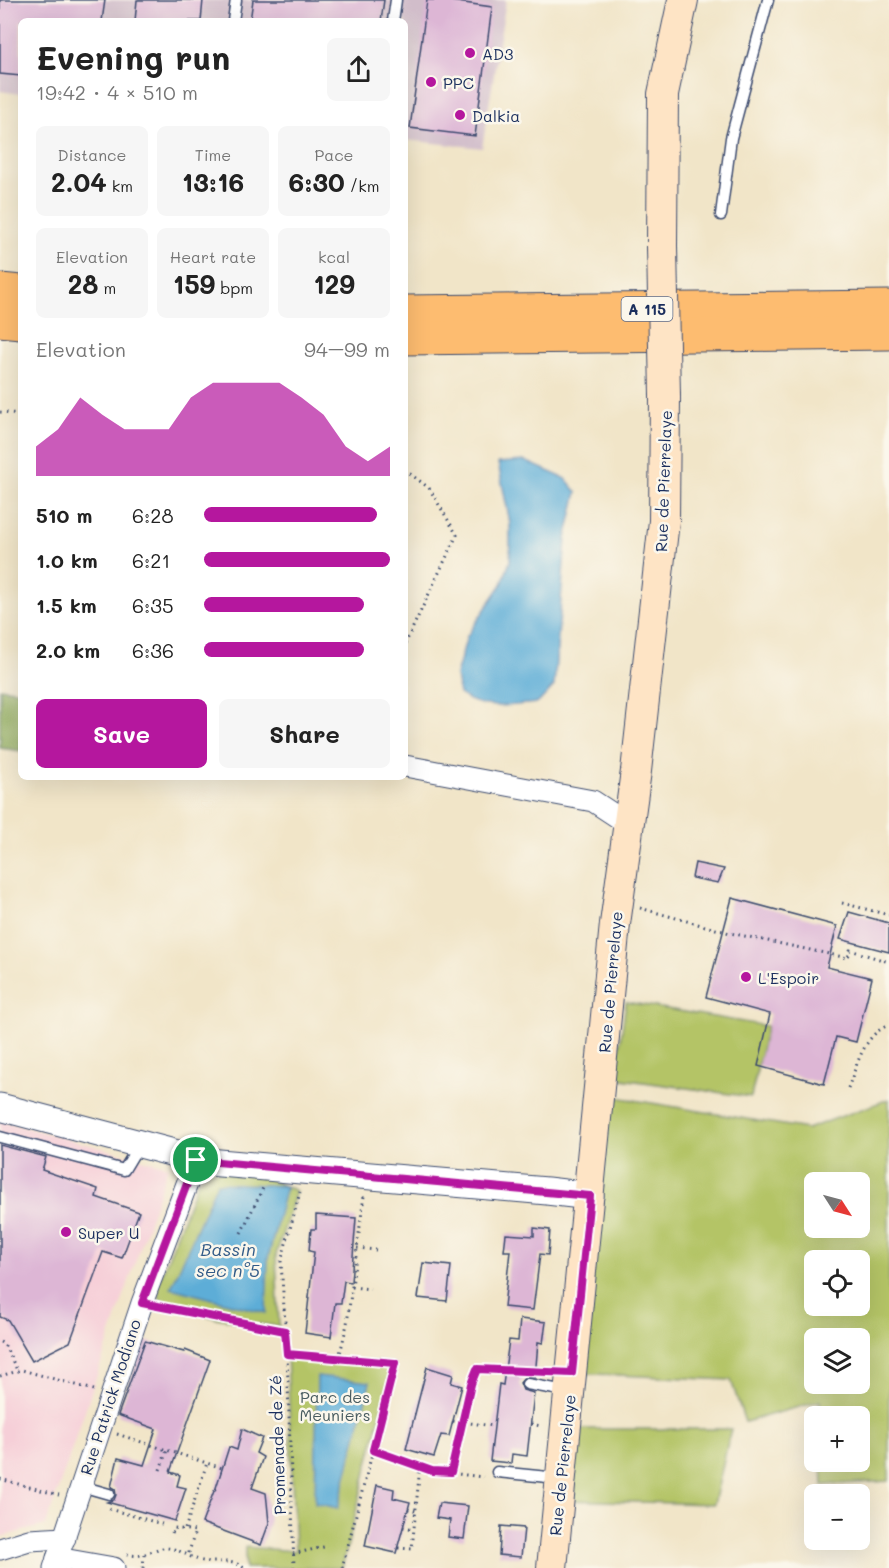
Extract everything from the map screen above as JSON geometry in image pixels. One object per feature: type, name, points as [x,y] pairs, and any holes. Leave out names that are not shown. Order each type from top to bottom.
[{"type":"highway","points":[[0,291],[18,292]]},
{"type":"highway","name":"A 115","points":[[408,312],[889,307]]},
{"type":"highway","points":[[0,320],[18,322]]},
{"type":"highway","name":"A 115","points":[[408,338],[889,333]]},
{"type":"main road","name":"Rue de Pierrelaye","points":[[552,1568],[618,902],[664,521],[663,94],[683,0]]},
{"type":"street","points":[[408,767],[593,801],[628,824]]},
{"type":"street","points":[[593,801],[633,787]]},
{"type":"street","points":[[0,1107],[196,1160],[590,1196]]},
{"type":"street","name":"Rue Patrick Modiano","points":[[56,1563],[142,1303],[196,1160]]},
{"type":"street","points":[[0,1549],[29,1540],[65,1538]]},
{"type":"street","points":[[56,1563],[120,1561]]},
{"type":"lane","points":[[233,18],[236,0]]},
{"type":"lane","points":[[393,18],[396,0]]},
{"type":"lane","points":[[721,215],[731,138],[768,0]]},
{"type":"lane","points":[[0,1137],[124,1170],[139,1145]]},
{"type":"lane","points":[[527,1384],[570,1392]]},
{"type":"lane","points":[[497,1472],[561,1478]]},
{"type":"lane","points":[[79,1493],[109,1494]]},
{"type":"path","points":[[0,412],[18,414]]},
{"type":"path","points":[[408,472],[429,488],[457,535],[408,638]]},
{"type":"path","points":[[618,902],[730,933],[848,958],[850,950],[889,962]]},
{"type":"path","points":[[842,903],[889,915]]},
{"type":"path","points":[[848,1088],[861,1052],[878,1029],[889,1025]]},
{"type":"path","points":[[339,1358],[347,1324],[367,1176]]},
{"type":"path","name":"Promenade de Zé","points":[[294,1568],[287,1354],[281,1262],[301,1188]]},
{"type":"path","points":[[240,1233],[257,1199]]},
{"type":"path","points":[[357,1248],[376,1250]]},
{"type":"path","points":[[352,1287],[370,1289]]},
{"type":"path","points":[[142,1303],[285,1331]]},
{"type":"path","points":[[0,1342],[4,1344],[17,1371]]},
{"type":"path","points":[[287,1354],[395,1363],[342,1568]]},
{"type":"path","points":[[451,1472],[471,1384],[477,1369],[525,1371]]},
{"type":"path","points":[[0,1376],[22,1370],[101,1392]]},
{"type":"path","points":[[103,1420],[112,1423],[111,1432],[222,1468]]},
{"type":"path","points":[[453,1421],[494,1426]]},
{"type":"path","points":[[160,1470],[167,1450]]},
{"type":"path","points":[[373,1450],[432,1471],[492,1478],[497,1472]]},
{"type":"path","points":[[185,1529],[207,1463]]},
{"type":"path","points":[[398,1548],[412,1549],[420,1466]]},
{"type":"path","points":[[0,1479],[79,1493],[162,1524]]},
{"type":"path","points":[[408,1509],[416,1511]]},
{"type":"path","points":[[403,1527],[414,1529]]},
{"type":"path","points":[[172,1533],[174,1528],[195,1531],[188,1556]]},
{"type":"path","points":[[293,1554],[328,1546]]},
{"type":"path","points":[[120,1561],[167,1547],[205,1562],[231,1562],[244,1568]]},
{"type":"path","points":[[143,1568],[144,1555]]},
{"type":"shaded area","points":[[0,0],[506,0],[482,148],[408,140],[408,18],[18,18],[18,94],[0,91]]},
{"type":"shaded area","points":[[0,1121],[168,1166],[46,1525],[0,1537]]},
{"type":"green space","points":[[0,688],[18,691],[18,751],[0,748]]},
{"type":"green space","points":[[626,1002],[767,1026],[751,1097],[615,1078]]},
{"type":"green space","points":[[610,1096],[807,1129],[889,1099],[889,1481],[823,1484],[822,1472],[870,1472],[870,1406],[820,1406],[820,1401],[745,1422],[731,1380],[572,1373]]},
{"type":"green space","name":"Bassin sec n°5","points":[[250,1170],[296,1191],[276,1255],[279,1326],[234,1321],[200,1314],[171,1305],[159,1298],[158,1284],[198,1180],[210,1171]]},
{"type":"green space","name":"Parc des Meuniers","points":[[287,1354],[393,1364],[342,1568],[245,1568],[245,1547],[295,1551]]},
{"type":"green space","points":[[566,1429],[731,1429],[714,1504],[563,1500]]},
{"type":"water","points":[[525,461],[566,479],[577,492],[566,539],[554,686],[538,703],[487,705],[468,700],[459,694],[456,675],[467,636],[502,584],[510,561],[510,523],[498,463]]},
{"type":"water","name":"Bassin sec n°5","points":[[217,1183],[286,1186],[268,1258],[266,1313],[171,1288]]},
{"type":"water","points":[[317,1376],[370,1382],[338,1508],[315,1503]]},
{"type":"building","points":[[0,0],[105,0],[102,18],[18,18],[18,76],[0,74]]},
{"type":"building","points":[[137,0],[203,0],[201,18],[135,18]]},
{"type":"building","points":[[253,0],[384,0],[381,18],[250,18]]},
{"type":"building","points":[[427,0],[492,7],[475,136],[410,128]]},
{"type":"building","points":[[695,863],[724,869],[718,883],[692,878]]},
{"type":"building","points":[[732,898],[837,926],[827,967],[872,978],[856,1042],[836,1037],[824,1084],[758,1066],[770,1014],[706,997]]},
{"type":"building","points":[[849,912],[889,923],[889,952],[840,939]]},
{"type":"building","name":"Super U","points":[[0,1145],[46,1157],[42,1170],[98,1189],[96,1197],[139,1212],[122,1258],[103,1252],[70,1342],[32,1361],[8,1320],[0,1317]]},
{"type":"building","points":[[316,1215],[356,1218],[351,1282],[344,1281],[341,1303],[335,1303],[331,1337],[305,1333],[314,1252],[309,1251],[311,1229],[316,1229]]},
{"type":"building","points":[[534,1228],[550,1230],[548,1255],[540,1254],[533,1310],[504,1307],[510,1251],[504,1251],[506,1234],[534,1236]]},
{"type":"building","points":[[423,1263],[451,1266],[447,1301],[418,1298]]},
{"type":"building","points":[[520,1319],[546,1322],[543,1343],[538,1342],[535,1378],[525,1377],[520,1383],[523,1390],[534,1393],[527,1456],[512,1454],[511,1463],[490,1461],[499,1384],[503,1385],[509,1340],[518,1341]]},
{"type":"building","points":[[145,1341],[184,1352],[185,1350],[210,1360],[170,1472],[180,1475],[177,1486],[186,1488],[175,1521],[107,1502],[114,1500],[116,1495],[115,1489],[111,1487],[118,1458],[144,1465],[156,1429],[118,1415]]},
{"type":"building","points":[[427,1367],[453,1375],[451,1383],[462,1386],[449,1436],[441,1435],[434,1457],[406,1449]]},
{"type":"building","points":[[242,1429],[262,1438],[256,1453],[263,1457],[252,1488],[266,1493],[269,1523],[261,1545],[202,1523],[229,1447],[237,1450]]},
{"type":"building","points":[[377,1485],[394,1489],[393,1498],[410,1502],[396,1553],[365,1546]]},
{"type":"building","points":[[439,1503],[468,1506],[464,1539],[448,1537],[450,1520],[436,1518]]},
{"type":"building","points":[[501,1526],[524,1528],[521,1557],[499,1555]]},
{"type":"place","name":"AD3","points":[[470,53]]},
{"type":"place","name":"PPC","points":[[431,82]]},
{"type":"place","name":"Dalkia","points":[[460,115]]},
{"type":"place","name":"L'Espoir","points":[[746,977]]},
{"type":"place","name":"Super U","points":[[66,1232]]},
{"type":"route","points":[[196,1160],[590,1196],[572,1373],[477,1369],[471,1384],[451,1472],[432,1471],[373,1450],[395,1363],[287,1354],[285,1331],[142,1303],[196,1160]]}]
